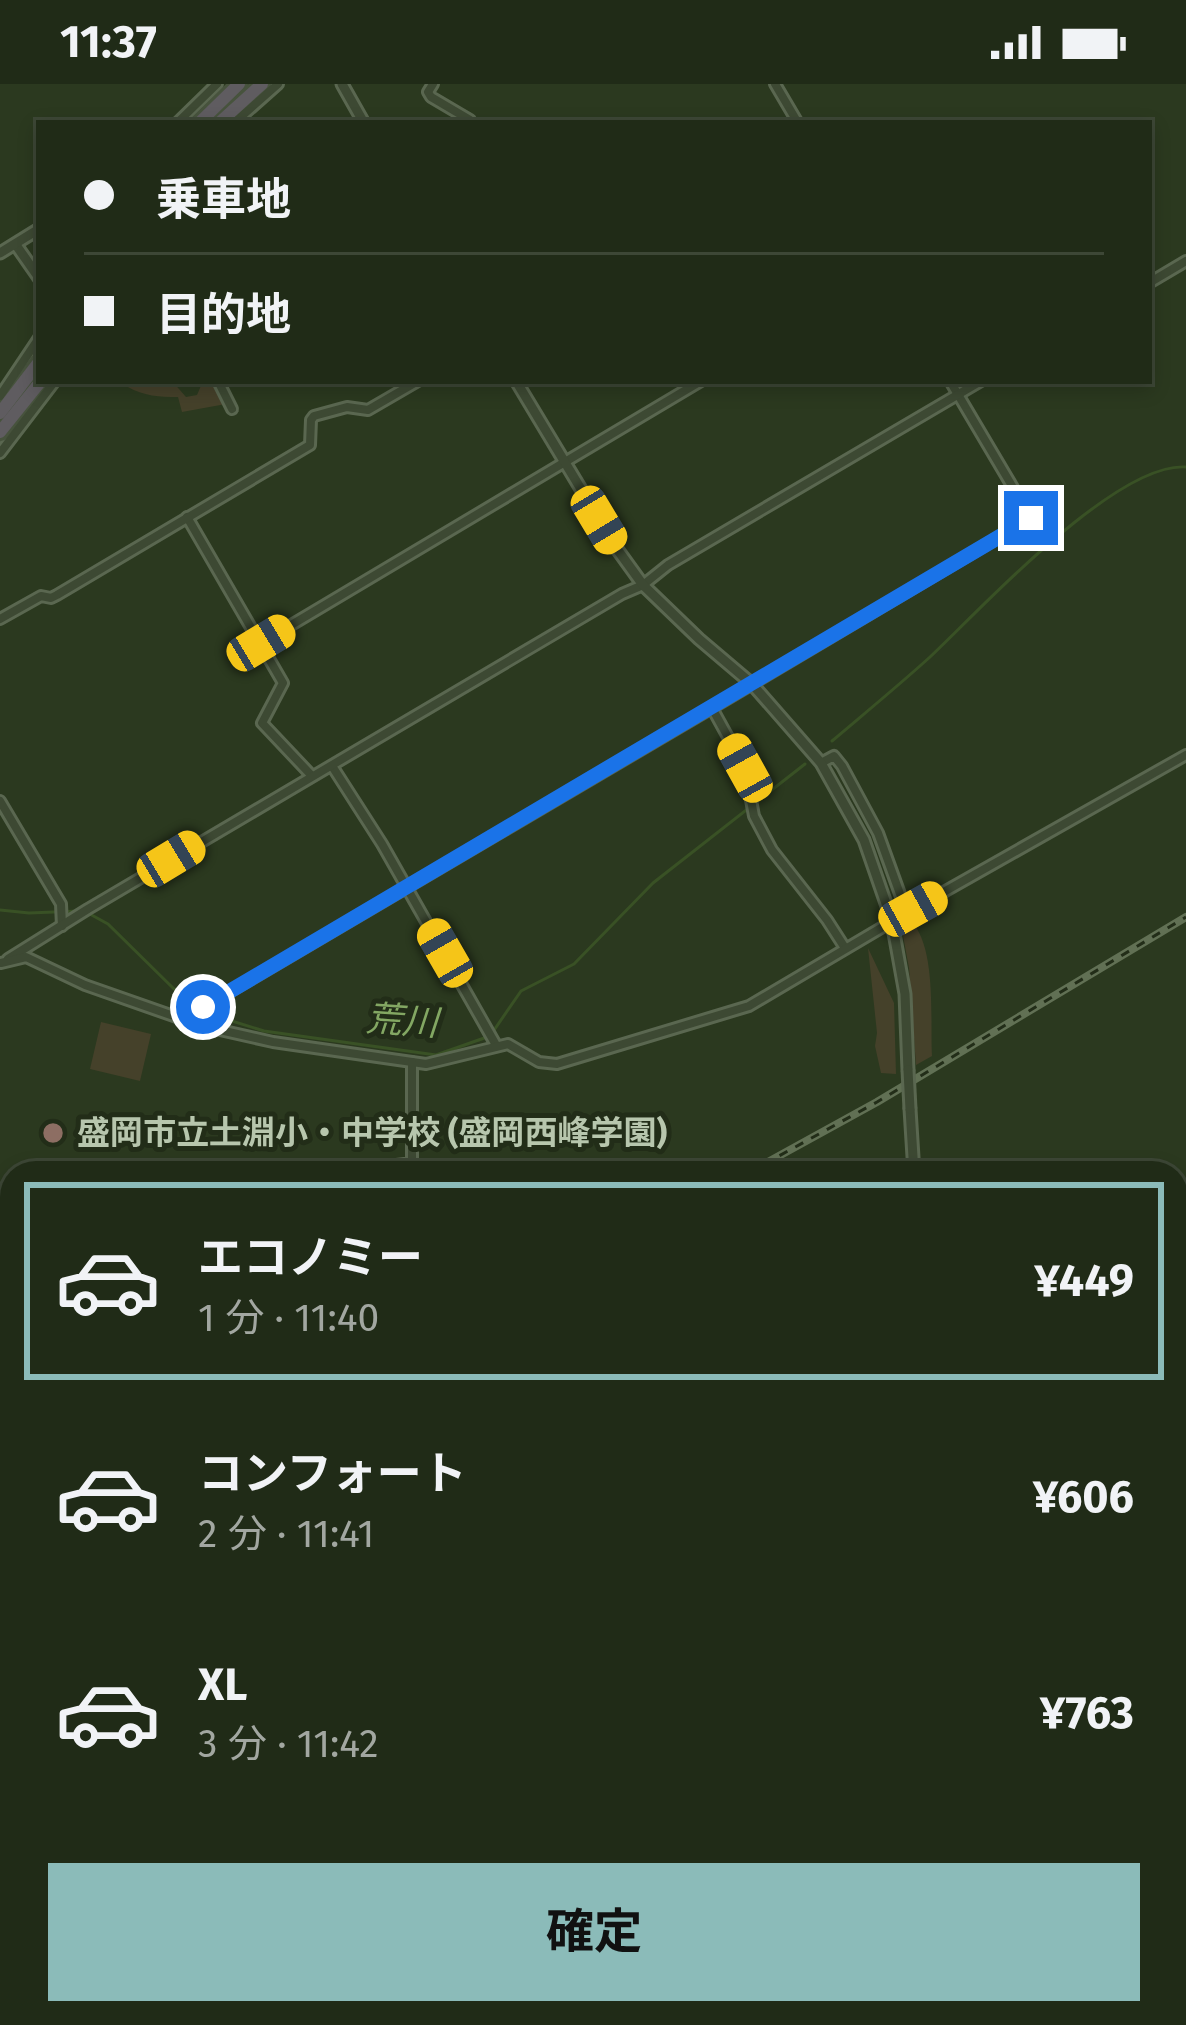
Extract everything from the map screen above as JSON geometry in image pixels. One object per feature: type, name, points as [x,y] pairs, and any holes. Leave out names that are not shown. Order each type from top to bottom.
[{"type":"highway","points":[[203,120],[239,84]]},
{"type":"highway","points":[[222,120],[262,84]]},
{"type":"highway","points":[[0,413],[36,366]]},
{"type":"highway","points":[[0,432],[39,384]]},
{"type":"street","points":[[180,120],[217,84]]},
{"type":"street","points":[[237,120],[278,84]]},
{"type":"street","points":[[342,84],[362,120]]},
{"type":"street","points":[[433,84],[428,92],[431,97],[470,120]]},
{"type":"street","points":[[775,84],[796,120]]},
{"type":"street","points":[[0,253],[36,231]]},
{"type":"street","points":[[16,244],[36,274]]},
{"type":"street","points":[[1152,281],[1186,261]]},
{"type":"street","points":[[0,396],[36,342]]},
{"type":"street","points":[[0,453],[53,384]]},
{"type":"street","points":[[220,384],[232,409]]},
{"type":"street","points":[[0,619],[41,596],[57,595],[310,445],[314,416],[347,407],[368,410],[413,384]]},
{"type":"street","points":[[518,384],[643,585],[752,684],[820,764],[864,840],[890,915],[904,994],[913,1161]]},
{"type":"street","points":[[261,643],[696,384]]},
{"type":"street","points":[[181,1017],[1031,518],[952,384]]},
{"type":"street","points":[[1,964],[62,917],[77,917],[976,384]]},
{"type":"street","points":[[187,517],[283,683],[262,723],[312,777]]},
{"type":"street","points":[[712,707],[745,768],[752,809],[772,850],[845,948]]},
{"type":"street","points":[[1,964],[26,957],[85,985],[202,1026],[258,1040],[426,1064],[493,1039],[548,1064],[571,1060],[749,1006],[1186,754]]},
{"type":"street","points":[[820,764],[834,756],[842,766],[878,833],[904,905],[913,909]]},
{"type":"street","points":[[332,766],[493,1039]]},
{"type":"street","points":[[0,801],[62,917]]},
{"type":"street","points":[[412,1062],[412,1161]]},
{"type":"shaded area","points":[[175,384],[186,397],[197,395],[202,384],[216,384],[226,404],[182,412],[178,397],[128,387]]},
{"type":"shaded area","points":[[910,920],[925,947],[931,1003],[932,1056],[916,1065],[902,930]]},
{"type":"shaded area","points":[[868,948],[894,1003],[896,1074],[881,1073],[875,1046]]},
{"type":"shaded area","points":[[101,1022],[151,1034],[140,1081],[90,1069]]},
{"type":"waterway","name":"荒川","points":[[832,741],[1088,512],[1157,472],[1186,467]]},
{"type":"waterway","name":"荒川","points":[[88,913],[108,924],[173,988],[216,1016],[264,1031],[436,1055],[490,1036],[521,991],[574,964],[653,883],[805,764]]},
{"type":"waterway","name":"荒川","points":[[0,910],[79,911]]},
{"type":"railway","points":[[770,1161],[1186,917]]},
{"type":"place","name":"盛岡市立土淵小・中学校 (盛岡西峰学園)","points":[[53,1133]]},
{"type":"route","points":[[203,1007],[1031,518]]}]
